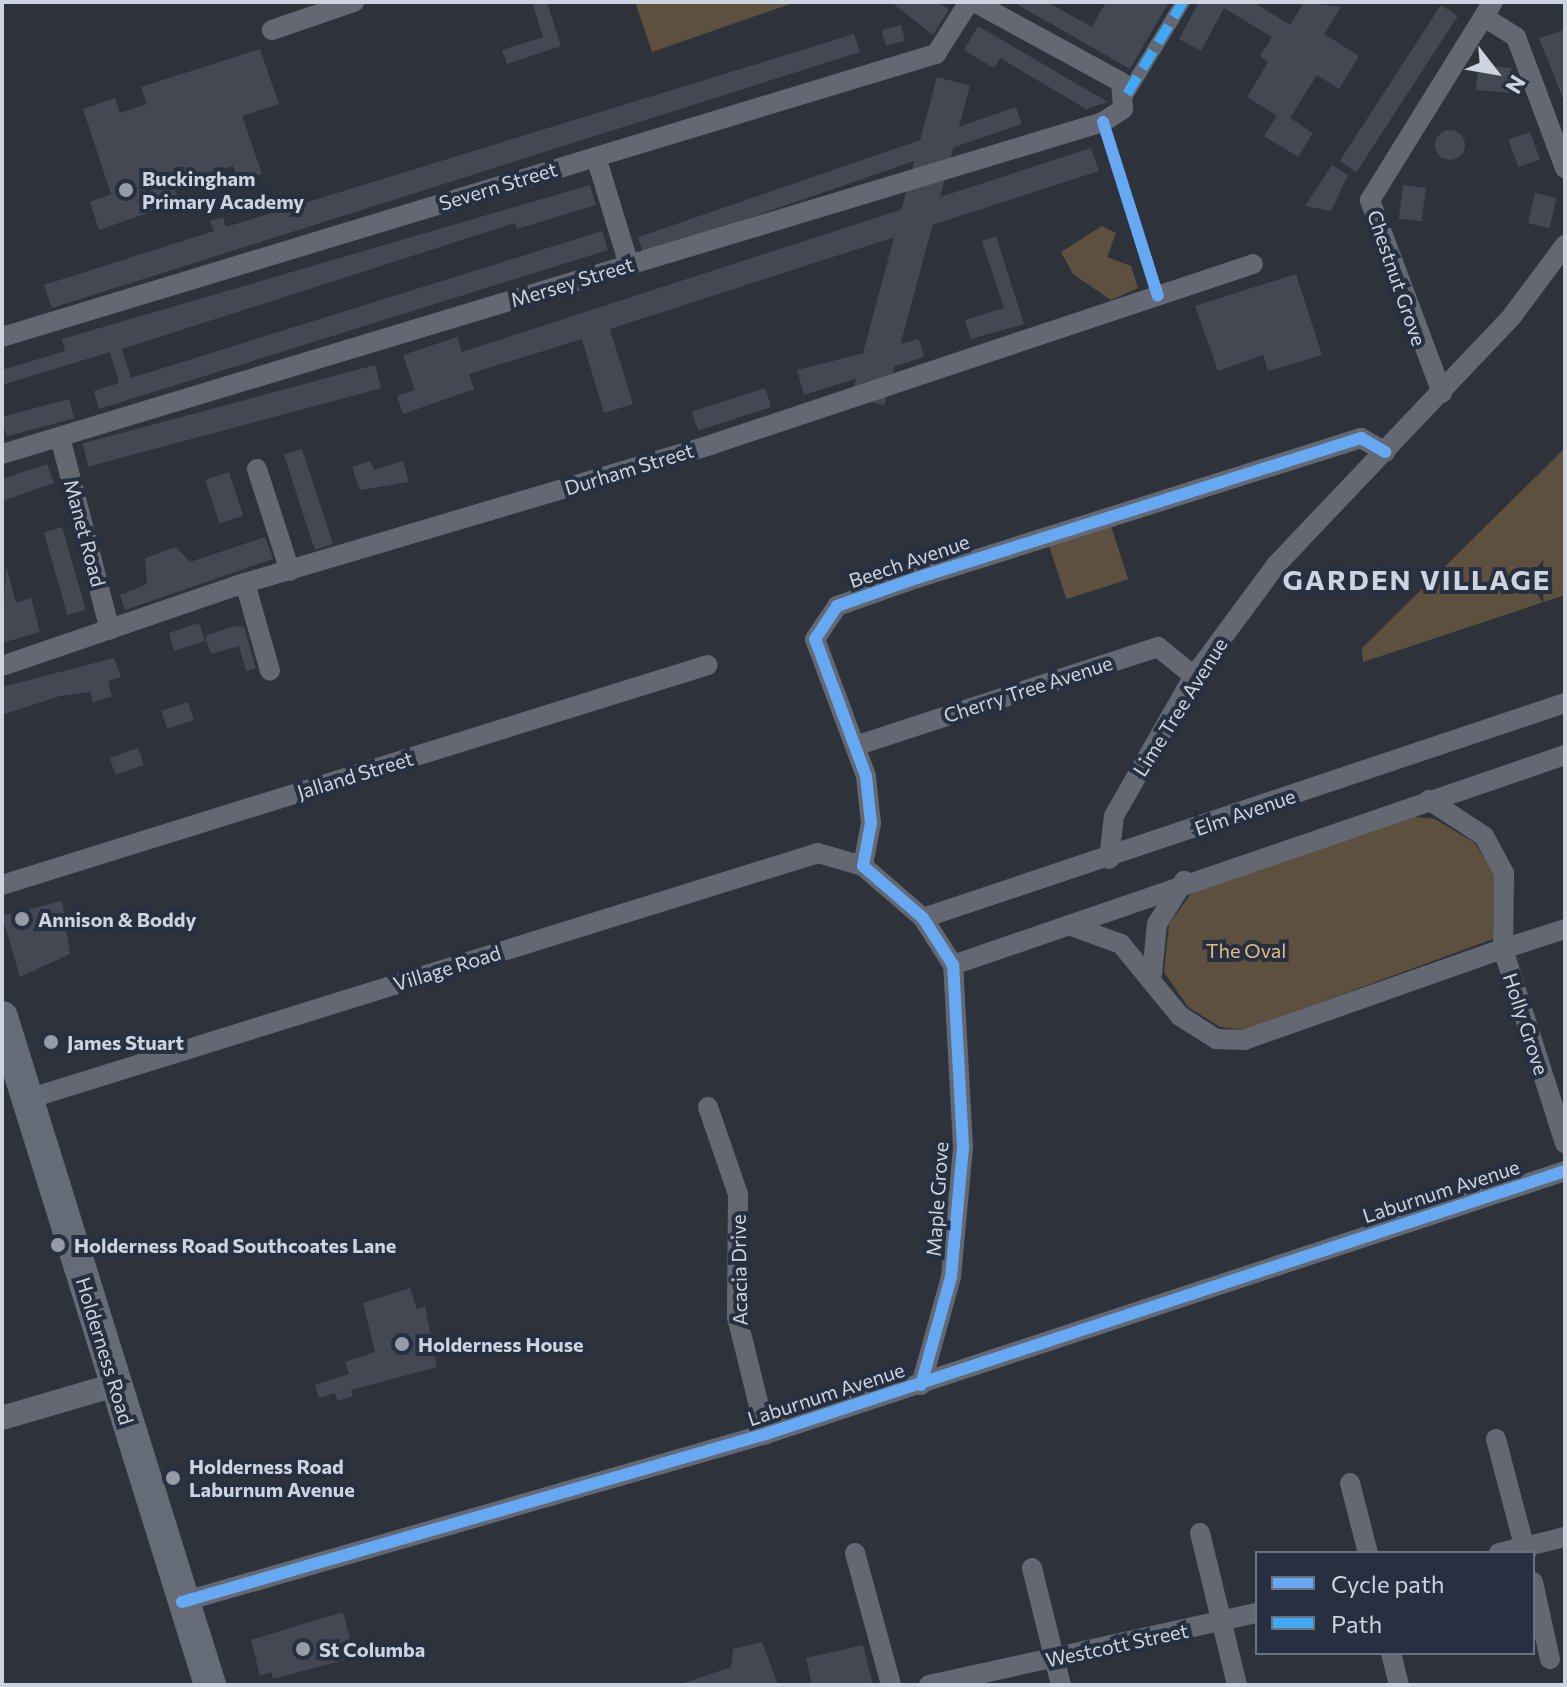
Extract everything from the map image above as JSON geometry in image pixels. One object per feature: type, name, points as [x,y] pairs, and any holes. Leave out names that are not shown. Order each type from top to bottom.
[{"type":"highway","name":"Holderness Road","points":[[2,1017],[31,1098],[115,1385],[210,1685]]},
{"type":"street","points":[[272,30],[354,2]]},
{"type":"street","points":[[971,2],[1124,88]]},
{"type":"street","name":"Severn Street","points":[[2,337],[936,54],[971,2]]},
{"type":"street","name":"Mersey Street","points":[[2,454],[1103,122],[1123,109],[1124,88],[1183,2]]},
{"type":"street","points":[[1488,10],[1516,37],[1565,168]]},
{"type":"street","name":"Chestnut Grove","points":[[1442,393],[1370,200],[1488,10]]},
{"type":"street","points":[[596,157],[629,265]]},
{"type":"street","name":"Lime Tree Avenue","points":[[1109,859],[1114,816],[1194,676],[1277,564],[1442,393],[1565,245]]},
{"type":"street","name":"Durham Street","points":[[2,666],[245,583],[713,444],[1253,264]]},
{"type":"street","name":"Manet Road","points":[[60,437],[110,630]]},
{"type":"street","name":"Beech Avenue","points":[[863,866],[871,823],[855,746],[815,639],[837,606],[1361,438],[1385,452]]},
{"type":"street","points":[[257,469],[290,571]]},
{"type":"street","points":[[245,583],[270,671]]},
{"type":"street","name":"Cherry Tree Avenue","points":[[855,746],[1158,647],[1194,676]]},
{"type":"street","name":"Jalland Street","points":[[2,885],[708,665]]},
{"type":"street","name":"Elm Avenue","points":[[923,918],[1109,859],[1565,703]]},
{"type":"street","points":[[863,866],[923,918],[953,965],[1184,881],[1565,755]]},
{"type":"street","points":[[1429,800],[1484,836],[1504,873],[1503,949]]},
{"type":"street","name":"Village Road","points":[[31,1098],[818,853],[863,866]]},
{"type":"street","points":[[1152,974],[1157,924],[1184,881]]},
{"type":"street","points":[[1069,925],[1121,944],[1152,974],[1180,1016],[1216,1039],[1244,1040],[1565,929]]},
{"type":"street","name":"Holly Grove","points":[[1503,949],[1565,1143]]},
{"type":"street","name":"Maple Grove","points":[[921,1385],[951,1277],[963,1147],[953,965]]},
{"type":"street","name":"Acacia Drive","points":[[708,1107],[738,1194],[737,1317],[766,1434]]},
{"type":"street","name":"Laburnum Avenue","points":[[182,1602],[766,1434],[1565,1171]]},
{"type":"street","points":[[2,1418],[115,1385]]},
{"type":"street","points":[[1496,1439],[1526,1550],[1565,1537]]},
{"type":"street","points":[[1350,1483],[1367,1551]]},
{"type":"street","points":[[1200,1533],[1237,1685]]},
{"type":"street","points":[[855,1553],[891,1685]]},
{"type":"street","points":[[1032,1568],[1061,1685]]},
{"type":"street","points":[[1535,1591],[1550,1659]]},
{"type":"street","name":"Westcott Street","points":[[929,1685],[1255,1614]]},
{"type":"street","points":[[1392,1655],[1399,1684]]},
{"type":"green space","points":[[635,2],[796,2],[652,52]]},
{"type":"green space","points":[[1102,226],[1116,233],[1107,257],[1131,266],[1138,288],[1111,300],[1073,274],[1061,252]]},
{"type":"green space","points":[[1565,448],[1565,595],[1363,662],[1362,648]]},
{"type":"green space","points":[[1111,526],[1128,579],[1066,599],[1049,546]]},
{"type":"green space","name":"The Oval","points":[[1415,817],[1435,819],[1475,843],[1494,874],[1493,939],[1245,1030],[1220,1027],[1188,1007],[1164,972],[1169,924],[1195,888]]},
{"type":"building","points":[[532,2],[547,2],[561,46],[507,64],[502,50],[543,37]]},
{"type":"building","points":[[891,2],[937,2],[949,9],[933,35]]},
{"type":"building","points":[[1013,2],[1047,2],[1092,27],[1106,2],[1169,2],[1130,69]]},
{"type":"building","points":[[1199,2],[1253,2],[1290,25],[1304,2],[1341,7],[1324,34],[1359,56],[1339,89],[1317,75],[1290,118],[1313,133],[1298,157],[1264,136],[1277,116],[1247,97],[1268,62],[1260,56],[1272,37],[1224,8],[1201,51],[1179,39]]},
{"type":"building","points":[[1441,5],[1458,16],[1356,172],[1340,161]]},
{"type":"building","points":[[901,25],[905,40],[886,46],[882,30]]},
{"type":"building","points":[[978,26],[1108,102],[1086,109],[1000,58],[994,68],[964,50]]},
{"type":"building","points":[[1565,30],[1565,100],[1564,101],[1539,38]]},
{"type":"building","points":[[854,34],[860,52],[52,308],[44,285],[214,231],[210,221],[223,217],[226,227]]},
{"type":"building","points":[[260,49],[279,104],[242,116],[262,174],[239,182],[233,166],[207,174],[175,190],[179,202],[99,230],[90,202],[111,194],[83,109],[115,98],[120,113],[147,104],[141,87]]},
{"type":"building","points":[[1478,65],[1512,68],[1510,93],[1476,90]]},
{"type":"building","points":[[937,77],[970,86],[884,406],[851,397]]},
{"type":"building","points":[[1016,107],[1022,124],[644,254],[638,237]]},
{"type":"building","points":[[1450,130],[1456,131],[1464,139],[1464,151],[1456,159],[1450,160],[1444,159],[1436,151],[1435,145],[1436,139],[1444,131]]},
{"type":"building","points":[[1530,132],[1540,159],[1518,167],[1508,140]]},
{"type":"building","points":[[1091,148],[1099,171],[610,329],[633,404],[604,413],[582,339],[469,374],[474,389],[403,414],[397,396],[415,390],[403,355],[457,337],[462,352]]},
{"type":"building","points":[[1332,165],[1348,175],[1331,211],[1305,206]]},
{"type":"building","points":[[590,185],[596,205],[517,229],[515,223],[122,349],[131,378],[602,231],[608,250],[99,409],[94,391],[119,383],[110,352],[2,385],[2,370],[65,351],[62,339]]},
{"type":"building","points":[[1403,185],[1426,188],[1422,222],[1399,219]]},
{"type":"building","points":[[1535,193],[1556,198],[1549,228],[1528,223]]},
{"type":"building","points":[[996,236],[1024,324],[971,339],[965,320],[1004,308],[982,241]]},
{"type":"building","points":[[1296,274],[1322,355],[1268,371],[1263,355],[1218,371],[1195,306]]},
{"type":"building","points":[[919,339],[924,357],[804,395],[797,370]]},
{"type":"building","points":[[375,365],[381,388],[89,467],[82,443]]},
{"type":"building","points":[[765,388],[771,407],[698,431],[692,412]]},
{"type":"building","points":[[69,399],[74,418],[7,436],[2,417]]},
{"type":"building","points":[[302,449],[333,544],[315,550],[284,455]]},
{"type":"building","points":[[370,461],[374,470],[403,461],[409,482],[360,490],[352,467]]},
{"type":"building","points":[[47,464],[54,483],[2,501],[2,479]]},
{"type":"building","points":[[229,472],[243,516],[219,523],[205,480]]},
{"type":"building","points":[[62,527],[86,610],[67,615],[44,532]]},
{"type":"building","points":[[265,537],[273,559],[125,610],[120,595],[147,584],[145,558],[176,547],[190,562]]},
{"type":"building","points":[[6,566],[16,603],[31,598],[40,632],[2,643]]},
{"type":"building","points":[[199,623],[205,641],[174,651],[169,633]]},
{"type":"building","points":[[233,626],[244,627],[256,668],[246,671],[239,646],[211,654],[205,636]]},
{"type":"building","points":[[114,658],[121,677],[108,681],[112,696],[93,703],[90,692],[60,696],[2,715],[2,687]]},
{"type":"building","points":[[188,702],[194,720],[167,729],[161,711]]},
{"type":"building","points":[[138,748],[144,765],[115,775],[110,758]]},
{"type":"building","points":[[62,901],[70,954],[20,977],[2,916]]},
{"type":"building","name":"Holderness House","points":[[410,1288],[417,1309],[425,1306],[437,1367],[351,1390],[353,1396],[337,1401],[335,1393],[319,1398],[315,1385],[349,1374],[345,1362],[375,1352],[363,1303]]},
{"type":"building","name":"St Columba","points":[[343,1612],[355,1657],[273,1679],[271,1672],[260,1676],[251,1640]]},
{"type":"building","points":[[762,1642],[778,1685],[678,1685],[731,1667],[733,1649]]},
{"type":"building","points":[[863,1645],[873,1685],[812,1685],[806,1658]]},
{"type":"marked path","points":[[1127,94],[1183,2]]},
{"type":"cycle path","points":[[1103,122],[1158,296]]},
{"type":"cycle path","points":[[921,1385],[951,1277],[963,1147],[953,965],[923,918],[863,866],[871,823],[866,776],[815,639],[837,606],[917,578],[1361,438],[1385,452]]},
{"type":"cycle path","points":[[182,1602],[766,1434],[1565,1171]]},
{"type":"place","name":"Buckingham Primary Academy","points":[[126,190]]},
{"type":"place","name":"Annison & Boddy","points":[[22,919]]},
{"type":"place","name":"James Stuart","points":[[51,1042]]},
{"type":"place","name":"Holderness Road Southcoates Lane","points":[[58,1245]]},
{"type":"place","name":"Holderness House","points":[[402,1344]]},
{"type":"place","name":"Holderness Road Laburnum Avenue","points":[[173,1478]]},
{"type":"place","name":"St Columba","points":[[303,1649]]},
{"type":"district","name":"GARDEN VILLAGE","points":[[1417,579]]}]
